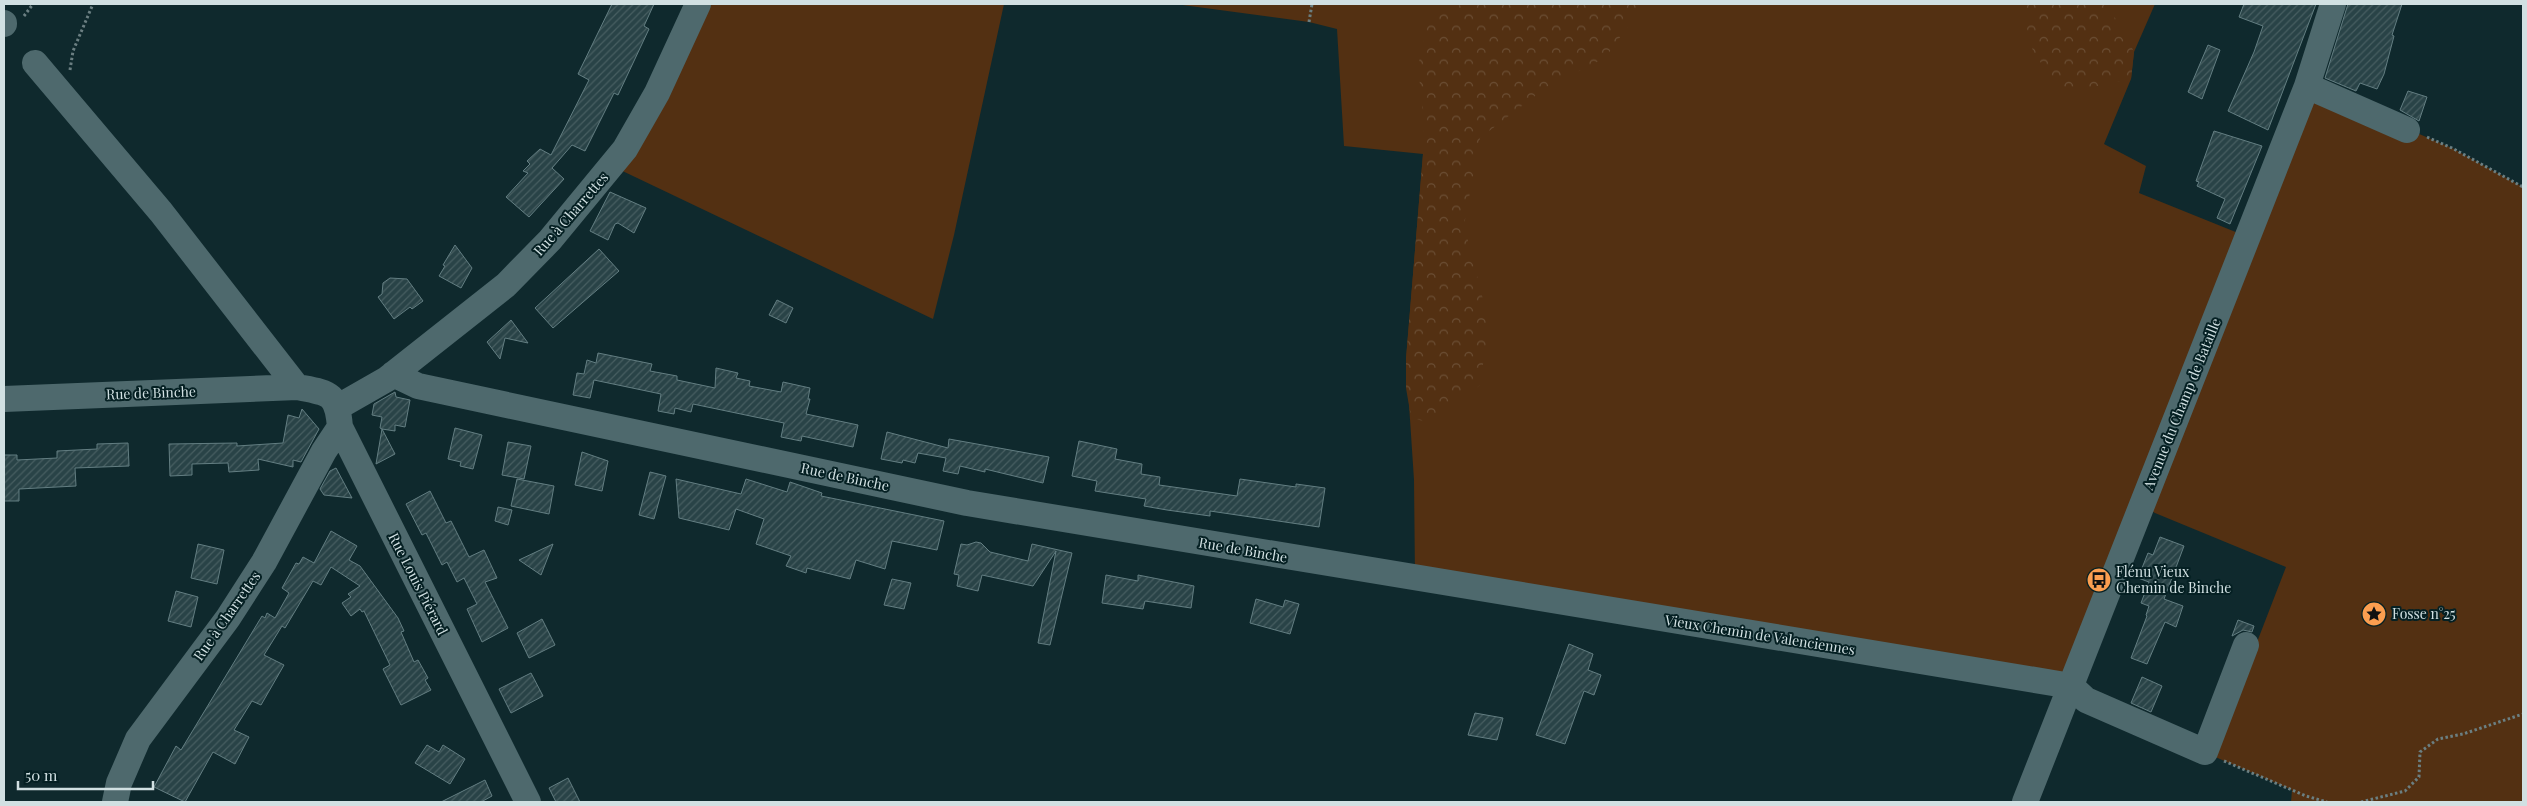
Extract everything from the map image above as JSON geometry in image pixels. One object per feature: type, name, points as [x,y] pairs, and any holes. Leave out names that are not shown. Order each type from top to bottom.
[{"type":"street","name":"Rue à Charrettes","points":[[390,377],[506,285],[550,240],[595,187],[625,150],[657,92],[698,4]]},
{"type":"street","name":"Avenue du Champ de Bataille","points":[[2025,802],[2307,86],[2334,4]]},
{"type":"street","points":[[35,63],[166,219],[297,387],[335,409],[370,379],[390,377]]},
{"type":"street","points":[[2307,86],[2408,130]]},
{"type":"street","name":"Rue de Binche","points":[[390,377],[418,386],[967,503],[1301,560]]},
{"type":"street","name":"Rue de Binche","points":[[4,399],[297,387]]},
{"type":"street","name":"Rue à Charrettes","points":[[115,802],[119,783],[138,739],[228,618],[264,562],[324,450],[335,409]]},
{"type":"street","name":"Rue Louis Piérard","points":[[335,409],[528,802]]},
{"type":"street","name":"Vieux Chemin de Valenciennes","points":[[1301,560],[2072,686]]},
{"type":"street","points":[[2072,686],[2086,700],[2205,752],[2246,645]]},
{"type":"path","points":[[65,100],[73,51],[93,4]]},
{"type":"path","points":[[1309,22],[1312,4]]},
{"type":"path","points":[[2408,130],[2452,148],[2523,187]]},
{"type":"path","points":[[2361,802],[2405,791],[2419,777],[2420,752],[2438,739],[2463,734],[2523,714]]},
{"type":"path","points":[[2205,752],[2306,796],[2327,802]]},
{"type":"green space","points":[[698,4],[1004,4],[954,235],[933,319],[612,166]]},
{"type":"green space","points":[[1175,4],[2155,4],[2134,52],[2131,79],[2104,144],[2146,166],[2139,193],[2248,237],[2307,86],[2452,148],[2523,187],[2523,802],[2291,802],[2292,790],[2213,756],[2286,567],[2155,513],[2142,505],[2071,686],[1415,577],[1414,480],[1406,359],[1423,154],[1344,146],[1337,29],[1309,22]]},
{"type":"green space","points":[[1462,4],[1644,4],[1605,58],[1548,86],[1480,138],[1464,225],[1489,323],[1480,385],[1431,424],[1411,417],[1406,388],[1406,359],[1423,154],[1423,112],[1418,67],[1427,22]]},
{"type":"green space","points":[[2015,4],[2105,4],[2123,29],[2134,52],[2131,79],[2073,91],[2053,81],[2033,51],[2022,10]]},
{"type":"building","points":[[612,4],[654,4],[644,26],[649,29],[618,95],[614,93],[585,151],[572,145],[552,168],[564,179],[529,217],[506,197],[528,173],[523,171],[530,164],[527,161],[540,149],[551,155],[589,80],[578,74]]},
{"type":"building","points":[[2244,4],[2316,4],[2268,130],[2228,111],[2254,52],[2263,26],[2239,17]]},
{"type":"building","points":[[2348,4],[2402,4],[2392,35],[2394,36],[2384,74],[2377,89],[2360,83],[2356,91],[2325,78]]},
{"type":"building","points":[[2208,45],[2220,50],[2202,99],[2188,92]]},
{"type":"building","points":[[2408,91],[2427,97],[2419,121],[2400,110]]},
{"type":"building","points":[[2214,131],[2262,146],[2230,224],[2217,218],[2225,199],[2197,186],[2199,182],[2196,181]]},
{"type":"building","points":[[610,192],[646,208],[634,233],[618,223],[615,224],[608,240],[590,231]]},
{"type":"building","points":[[455,245],[472,268],[461,288],[439,276]]},
{"type":"building","points":[[599,249],[619,271],[553,328],[535,308]]},
{"type":"building","points":[[390,278],[407,279],[423,301],[412,309],[410,307],[394,319],[378,297],[382,294],[383,283]]},
{"type":"building","points":[[777,300],[793,308],[786,323],[769,315]]},
{"type":"building","points":[[511,320],[528,343],[505,338],[500,359],[487,342]]},
{"type":"building","points":[[598,353],[652,364],[650,371],[677,376],[677,380],[715,388],[716,368],[738,373],[736,378],[750,381],[749,386],[781,392],[783,382],[810,388],[808,399],[810,399],[806,414],[858,425],[853,447],[802,436],[801,441],[781,437],[784,423],[693,404],[691,412],[675,408],[674,414],[658,411],[661,394],[594,380],[590,398],[573,395],[577,373],[584,374],[587,360],[596,363]]},
{"type":"building","points":[[395,392],[396,397],[410,400],[405,427],[395,425],[395,431],[380,428],[382,417],[372,415],[374,404]]},
{"type":"building","points":[[302,409],[319,429],[301,462],[293,460],[293,467],[258,459],[259,470],[229,472],[228,463],[192,464],[192,475],[170,476],[169,444],[237,443],[237,446],[283,443],[288,415],[299,418]]},
{"type":"building","points":[[455,428],[482,435],[473,469],[460,466],[461,462],[448,459]]},
{"type":"building","points":[[382,429],[395,454],[376,464]]},
{"type":"building","points":[[887,432],[948,448],[949,439],[1049,457],[1043,483],[985,469],[985,472],[960,466],[958,474],[943,471],[946,458],[918,453],[915,463],[903,460],[902,463],[881,459]]},
{"type":"building","points":[[1079,441],[1117,449],[1115,459],[1142,464],[1141,474],[1160,477],[1159,485],[1237,496],[1240,479],[1296,487],[1296,484],[1325,488],[1319,527],[1210,511],[1210,516],[1167,510],[1144,506],[1146,499],[1095,491],[1097,481],[1072,476]]},
{"type":"building","points":[[508,442],[531,446],[524,479],[502,475]]},
{"type":"building","points":[[128,443],[129,466],[75,468],[76,486],[19,489],[19,501],[4,501],[4,455],[17,455],[17,460],[57,458],[57,451],[97,449],[97,444]]},
{"type":"building","points":[[582,452],[608,461],[602,491],[575,485]]},
{"type":"building","points":[[336,468],[352,498],[324,495],[320,489],[330,471]]},
{"type":"building","points":[[650,472],[666,476],[654,519],[639,515]]},
{"type":"building","points":[[517,479],[554,486],[549,514],[511,506]]},
{"type":"building","points":[[676,479],[741,494],[746,479],[787,492],[790,482],[822,493],[821,496],[944,521],[937,550],[892,541],[885,569],[856,560],[850,579],[807,568],[806,573],[786,566],[791,556],[756,544],[764,519],[736,509],[729,530],[679,518]]},
{"type":"building","points":[[430,491],[446,523],[451,521],[469,557],[484,550],[497,578],[485,582],[508,628],[482,642],[467,609],[477,604],[464,578],[457,582],[447,562],[442,565],[426,533],[422,535],[406,504]]},
{"type":"building","points":[[498,507],[512,510],[508,525],[495,521]]},
{"type":"building","points":[[331,531],[357,546],[349,560],[360,566],[398,618],[404,631],[401,632],[414,662],[418,660],[428,678],[425,680],[431,690],[401,705],[383,669],[390,665],[364,611],[362,612],[360,609],[351,616],[342,603],[351,597],[348,594],[360,586],[331,567],[321,585],[313,581],[285,628],[282,626],[264,655],[284,665],[261,705],[252,701],[234,730],[249,737],[235,764],[213,752],[185,802],[154,787],[176,746],[181,750],[262,616],[265,618],[267,613],[275,618],[289,593],[282,588],[296,563],[299,564],[303,557],[314,563]]},
{"type":"building","points":[[2160,537],[2184,546],[2164,599],[2183,606],[2176,627],[2165,622],[2147,664],[2131,658],[2149,606],[2141,603],[2149,582],[2138,578],[2148,553],[2153,555]]},
{"type":"building","points":[[976,542],[981,543],[990,552],[1028,561],[1032,544],[1072,553],[1050,645],[1038,643],[1056,551],[1033,586],[982,575],[978,591],[957,586],[959,575],[954,574],[961,544],[967,545]]},
{"type":"building","points":[[198,544],[224,550],[217,584],[191,578]]},
{"type":"building","points":[[553,544],[541,575],[519,560]]},
{"type":"building","points":[[1106,575],[1138,581],[1138,575],[1194,586],[1191,608],[1145,601],[1143,609],[1102,603]]},
{"type":"building","points":[[892,579],[911,583],[904,609],[884,605]]},
{"type":"building","points":[[176,591],[198,597],[191,627],[168,621]]},
{"type":"building","points":[[1256,599],[1283,607],[1285,600],[1299,604],[1290,634],[1250,623]]},
{"type":"building","points":[[542,619],[555,645],[529,658],[517,633]]},
{"type":"building","points":[[2238,620],[2254,626],[2252,632],[2243,630],[2232,636]]},
{"type":"building","points":[[1569,644],[1593,654],[1588,670],[1601,675],[1594,695],[1584,691],[1565,744],[1536,735]]},
{"type":"building","points":[[531,673],[543,696],[511,713],[499,689]]},
{"type":"building","points":[[2142,677],[2162,686],[2151,712],[2131,703]]},
{"type":"building","points":[[1475,713],[1503,718],[1497,740],[1468,735]]},
{"type":"building","points":[[427,745],[439,752],[443,745],[465,759],[450,784],[415,763]]},
{"type":"building","points":[[568,778],[580,802],[556,802],[549,788]]},
{"type":"building","points":[[485,780],[492,796],[481,802],[441,802]]},
{"type":"place","name":"Flénu Vieux Chemin de Binche","points":[[2099,580]]},
{"type":"place","name":"Fosse n°25","points":[[2374,614]]}]
